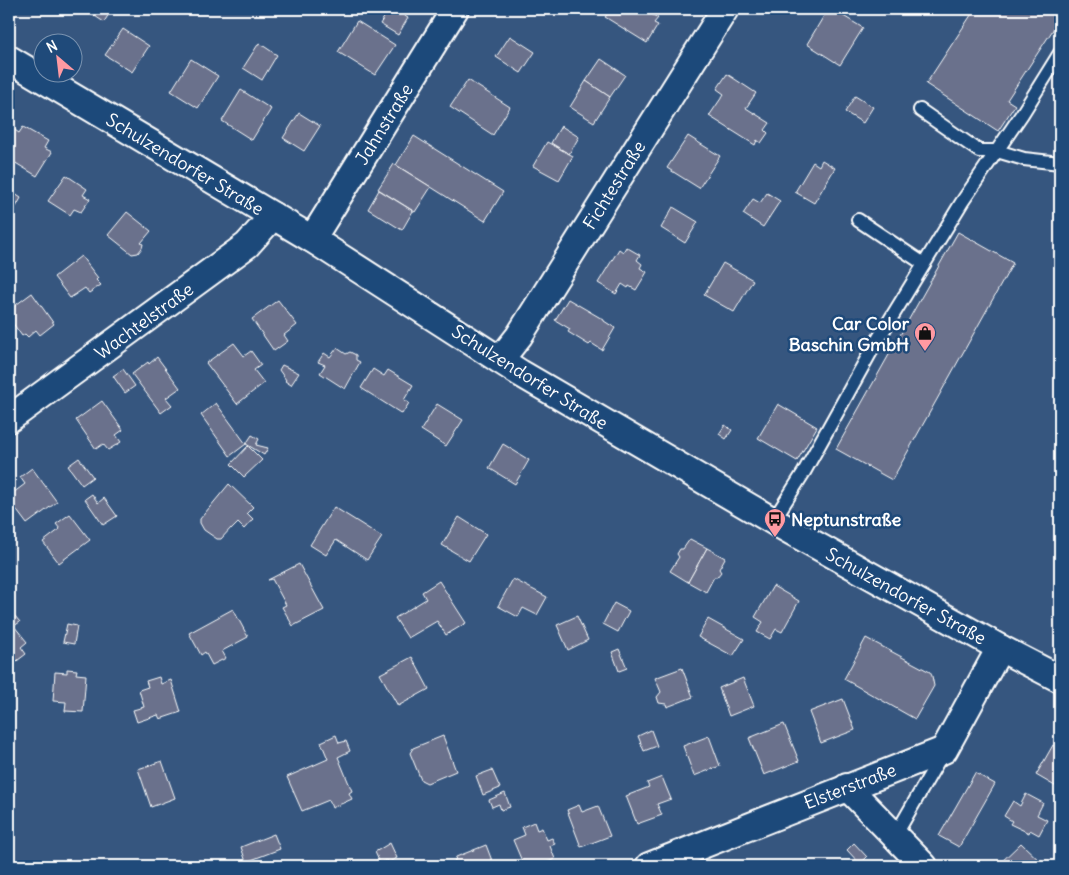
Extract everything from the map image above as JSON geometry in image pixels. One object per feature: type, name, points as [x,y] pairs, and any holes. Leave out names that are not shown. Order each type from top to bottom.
[{"type":"street","name":"Jahnstraße","points":[[312,239],[456,9]]},
{"type":"street","name":"Fichtestraße","points":[[500,360],[524,327],[725,9]]},
{"type":"street","name":"Schulzendorfer Straße","points":[[9,59],[312,239],[500,360],[773,521],[1000,648],[1060,679]]},
{"type":"street","name":"Wachtelstraße","points":[[9,419],[247,245],[273,216]]},
{"type":"street","points":[[944,750],[1000,648]]},
{"type":"street","name":"Elsterstraße","points":[[649,866],[944,750]]},
{"type":"street","points":[[847,787],[924,866]]},
{"type":"lane","points":[[773,521],[804,472],[874,346],[962,202],[1060,53]]},
{"type":"lane","points":[[920,110],[979,151],[997,151],[1024,159],[1060,163]]},
{"type":"lane","points":[[858,220],[924,264]]},
{"type":"lane","points":[[895,836],[944,750]]},
{"type":"building","points":[[84,9],[112,9],[104,22]]},
{"type":"building","points":[[389,9],[394,9],[408,18],[398,35],[380,24]]},
{"type":"building","points":[[611,9],[631,9],[640,15],[643,9],[658,18],[654,23],[658,25],[647,43],[605,17]]},
{"type":"building","points":[[828,9],[832,9],[863,28],[840,65],[807,44]]},
{"type":"building","points":[[975,9],[1060,9],[1060,19],[1007,100],[1015,105],[998,131],[926,84]]},
{"type":"building","points":[[357,21],[395,45],[375,75],[338,52]]},
{"type":"building","points":[[123,29],[149,46],[132,72],[105,55]]},
{"type":"building","points":[[510,36],[535,52],[521,73],[496,57]]},
{"type":"building","points":[[259,43],[277,55],[262,80],[243,68]]},
{"type":"building","points":[[191,59],[218,76],[198,108],[171,91]]},
{"type":"building","points":[[601,59],[625,75],[610,97],[586,81]]},
{"type":"building","points":[[727,74],[756,93],[746,108],[770,123],[765,130],[768,133],[761,143],[757,140],[755,145],[709,116],[724,94],[717,89]]},
{"type":"building","points":[[468,80],[510,107],[493,135],[450,107]]},
{"type":"building","points":[[586,81],[610,97],[594,122],[570,107]]},
{"type":"building","points":[[241,90],[271,109],[252,140],[222,121]]},
{"type":"building","points":[[855,96],[873,107],[863,123],[845,112]]},
{"type":"building","points":[[299,113],[320,126],[304,151],[283,138]]},
{"type":"building","points":[[9,126],[19,133],[23,127],[48,141],[44,148],[52,152],[37,176],[9,159]]},
{"type":"building","points":[[561,126],[579,137],[569,154],[551,143]]},
{"type":"building","points":[[414,136],[503,192],[485,221],[396,165]]},
{"type":"building","points":[[688,136],[720,156],[699,188],[667,168]]},
{"type":"building","points":[[547,142],[573,156],[559,180],[533,166]]},
{"type":"building","points":[[822,160],[835,168],[814,203],[795,192],[813,162],[819,166]]},
{"type":"building","points":[[394,164],[431,187],[415,212],[378,189]]},
{"type":"building","points":[[66,175],[87,189],[83,195],[90,199],[81,212],[74,209],[70,215],[48,201]]},
{"type":"building","points":[[9,190],[21,198],[16,207],[9,203]]},
{"type":"building","points":[[379,190],[413,211],[402,230],[368,209]]},
{"type":"building","points":[[767,193],[780,201],[763,227],[743,214],[753,199],[760,203]]},
{"type":"building","points":[[673,207],[698,222],[685,243],[661,228]]},
{"type":"building","points":[[127,212],[151,231],[141,243],[143,244],[142,248],[138,253],[132,254],[108,235]]},
{"type":"building","points":[[958,232],[1013,263],[892,480],[836,449]]},
{"type":"building","points":[[626,247],[640,255],[637,260],[642,264],[640,268],[647,272],[636,290],[622,284],[616,294],[598,283],[619,249],[623,252]]},
{"type":"building","points":[[81,256],[98,278],[96,280],[101,285],[89,293],[85,288],[70,298],[54,277]]},
{"type":"building","points":[[723,263],[753,280],[734,312],[704,295]]},
{"type":"building","points":[[32,293],[54,324],[40,335],[36,330],[28,337],[25,334],[22,336],[9,318],[9,310]]},
{"type":"building","points":[[568,299],[615,328],[602,350],[591,343],[589,345],[568,332],[570,329],[555,320]]},
{"type":"building","points":[[278,300],[297,325],[284,335],[288,341],[274,351],[252,319]]},
{"type":"building","points":[[234,343],[244,356],[251,351],[261,365],[254,370],[264,383],[237,404],[206,363]]},
{"type":"building","points":[[337,348],[346,354],[350,352],[356,355],[356,360],[360,362],[345,389],[320,373],[325,365],[318,362],[324,353],[330,357]]},
{"type":"building","points":[[157,357],[180,388],[166,398],[172,405],[161,413],[132,374]]},
{"type":"building","points":[[282,365],[299,373],[291,385],[285,381],[279,370]]},
{"type":"building","points":[[123,369],[135,386],[125,393],[113,376]]},
{"type":"building","points":[[373,369],[384,376],[388,370],[413,385],[404,400],[409,403],[402,414],[361,388]]},
{"type":"building","points":[[102,401],[123,430],[116,435],[121,442],[108,450],[103,444],[96,449],[76,420]]},
{"type":"building","points":[[216,403],[246,444],[230,456],[201,415]]},
{"type":"building","points":[[437,404],[463,420],[446,446],[421,430]]},
{"type":"building","points":[[778,404],[817,427],[797,461],[758,438]]},
{"type":"building","points":[[725,425],[732,430],[726,439],[719,434]]},
{"type":"building","points":[[252,435],[259,439],[256,445],[268,448],[264,455],[246,444]]},
{"type":"building","points":[[503,444],[529,460],[515,484],[489,468]]},
{"type":"building","points":[[248,446],[262,460],[244,477],[231,464]]},
{"type":"building","points":[[79,458],[93,477],[82,485],[68,466]]},
{"type":"building","points":[[32,468],[57,502],[27,524],[9,500],[9,496],[25,484],[20,477]]},
{"type":"building","points":[[229,484],[253,507],[247,513],[253,519],[244,529],[238,523],[221,539],[217,539],[204,530],[200,519]]},
{"type":"building","points":[[92,494],[98,503],[104,498],[117,516],[103,525],[85,499]]},
{"type":"building","points":[[334,507],[382,537],[367,560],[336,540],[326,555],[310,545]]},
{"type":"building","points":[[70,514],[90,540],[59,563],[43,542],[60,529],[56,524]]},
{"type":"building","points":[[459,517],[486,534],[469,561],[442,545]]},
{"type":"building","points":[[690,539],[707,548],[688,582],[670,571],[679,557],[677,554],[680,549],[683,549]]},
{"type":"building","points":[[707,548],[725,558],[719,569],[721,572],[717,577],[714,577],[706,592],[688,582]]},
{"type":"building","points":[[299,564],[324,610],[293,626],[282,607],[286,605],[272,579],[268,580]]},
{"type":"building","points":[[513,579],[547,597],[537,615],[523,608],[518,617],[498,606]]},
{"type":"building","points":[[439,581],[466,623],[446,635],[437,621],[408,638],[395,618],[426,599],[422,592]]},
{"type":"building","points":[[773,586],[799,601],[782,632],[776,629],[770,639],[757,632],[763,622],[755,617]]},
{"type":"building","points":[[614,603],[629,611],[618,632],[603,624]]},
{"type":"building","points":[[233,609],[248,637],[222,651],[226,658],[212,665],[205,652],[201,655],[189,633]]},
{"type":"building","points":[[14,615],[20,622],[14,626],[27,642],[21,647],[26,654],[9,667],[9,619]]},
{"type":"building","points":[[577,616],[588,640],[568,650],[557,625]]},
{"type":"building","points":[[708,619],[744,639],[733,656],[698,637]]},
{"type":"building","points":[[67,624],[77,626],[74,644],[63,642]]},
{"type":"building","points":[[866,638],[930,672],[934,686],[915,719],[844,679]]},
{"type":"building","points":[[619,649],[627,668],[619,671],[612,652]]},
{"type":"building","points":[[412,657],[429,689],[398,706],[380,674]]},
{"type":"building","points":[[682,668],[693,697],[667,707],[666,704],[659,703],[657,697],[661,692],[655,678]]},
{"type":"building","points":[[67,669],[77,670],[76,674],[86,675],[83,712],[65,711],[66,702],[53,701],[55,672],[67,673]]},
{"type":"building","points":[[159,677],[161,684],[171,680],[181,712],[160,719],[158,715],[137,722],[133,710],[144,707],[139,690],[148,687],[146,681]]},
{"type":"building","points":[[743,678],[754,706],[729,716],[719,688]]},
{"type":"building","points":[[843,699],[855,730],[821,743],[809,712]]},
{"type":"building","points":[[784,724],[799,761],[764,775],[749,738]]},
{"type":"building","points":[[651,730],[657,746],[644,751],[638,736]]},
{"type":"building","points":[[336,735],[339,743],[346,741],[350,751],[338,757],[352,791],[349,793],[352,799],[332,808],[329,800],[302,811],[287,777],[328,759],[321,742]]},
{"type":"building","points":[[443,736],[456,771],[427,783],[421,780],[410,753],[413,748]]},
{"type":"building","points":[[709,736],[720,766],[694,776],[683,746]]},
{"type":"building","points":[[1053,745],[1060,749],[1060,789],[1036,775]]},
{"type":"building","points":[[162,761],[175,798],[151,807],[138,769]]},
{"type":"building","points":[[492,770],[500,788],[483,795],[476,776]]},
{"type":"building","points":[[975,773],[995,784],[959,847],[939,836]]},
{"type":"building","points":[[662,777],[671,799],[657,804],[662,815],[637,824],[626,796],[649,787],[647,783]]},
{"type":"building","points":[[505,793],[510,807],[501,810],[499,804],[492,807],[489,800]]},
{"type":"building","points":[[1026,794],[1043,803],[1037,815],[1047,820],[1039,835],[1030,830],[1029,833],[1010,824],[1012,821],[1004,816],[1013,801],[1020,806]]},
{"type":"building","points":[[579,805],[582,812],[598,806],[610,836],[581,847],[567,810]]},
{"type":"building","points":[[534,822],[537,830],[542,828],[547,840],[552,838],[555,844],[550,846],[555,859],[538,866],[524,866],[513,840],[525,835],[522,827]]},
{"type":"building","points":[[274,834],[280,849],[246,862],[241,847]]},
{"type":"building","points":[[390,843],[397,858],[389,862],[387,860],[380,863],[375,852]]},
{"type":"building","points":[[854,843],[867,857],[860,864],[847,850]]},
{"type":"building","points":[[1021,843],[1045,866],[997,866]]},
{"type":"building","points":[[486,845],[494,866],[455,866],[456,857]]},
{"type":"place","name":"Car Color Baschin GmbH","points":[[925,352]]},
{"type":"place","name":"Neptunstraße","points":[[775,538]]}]
